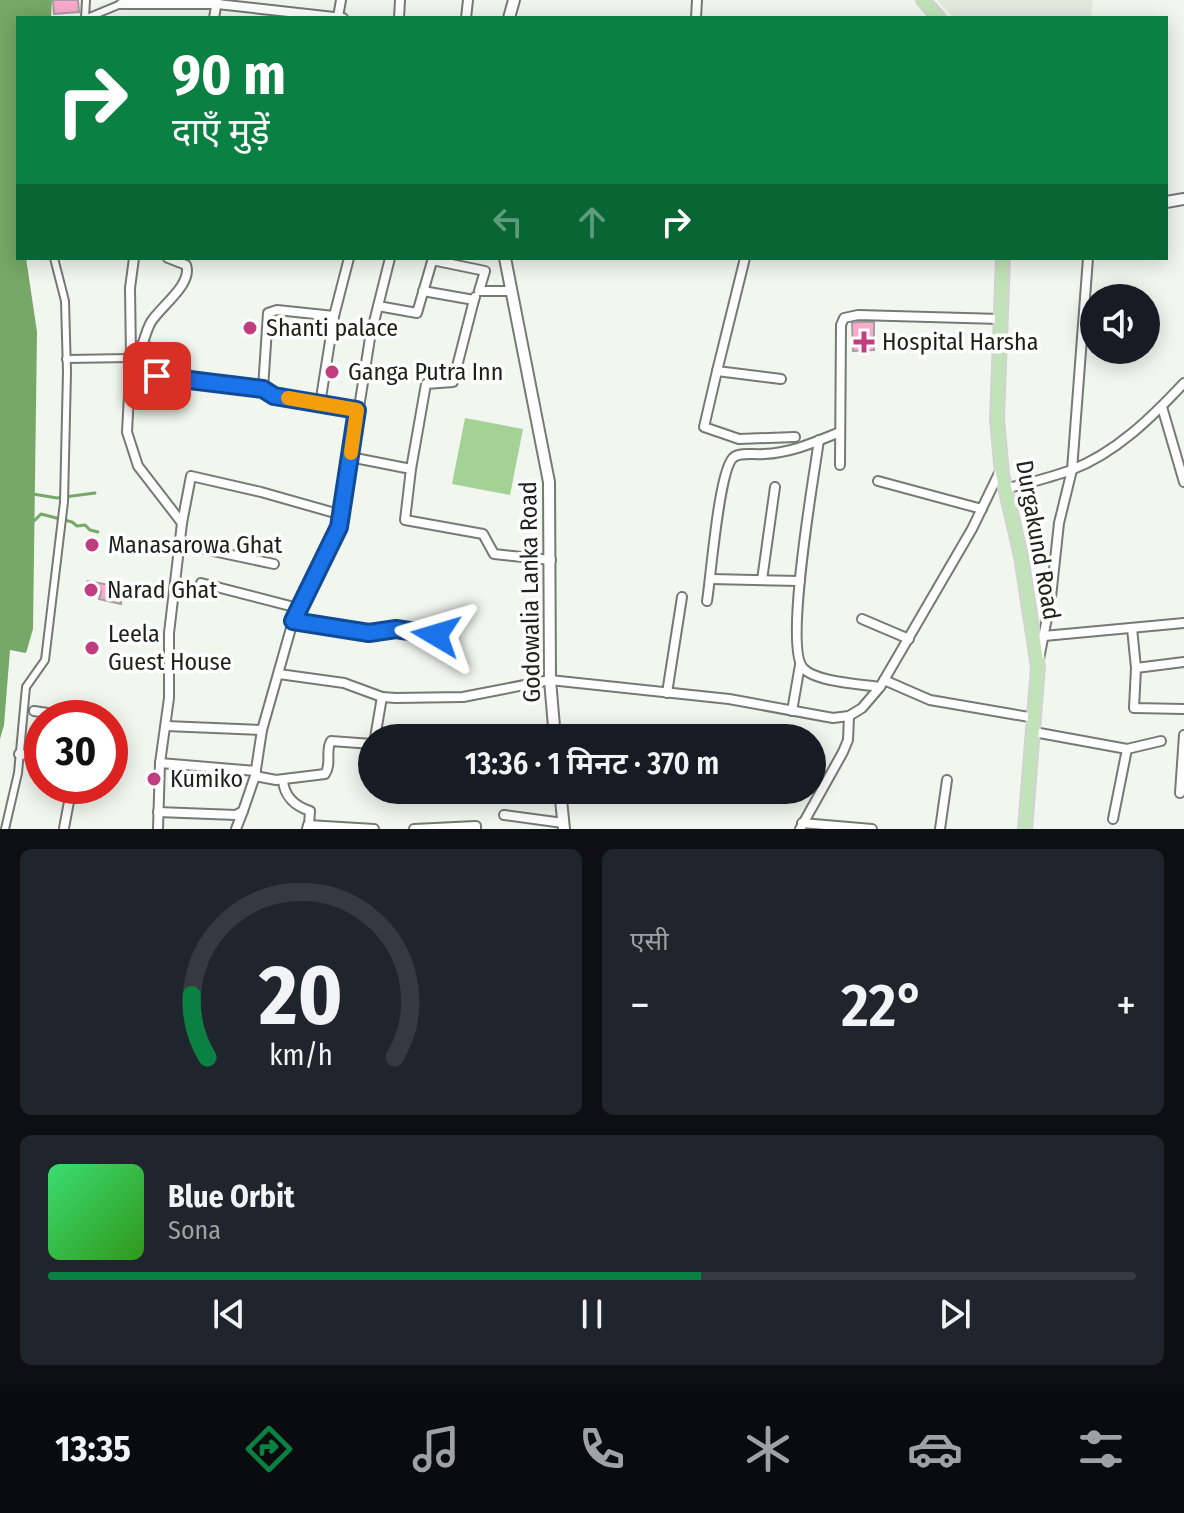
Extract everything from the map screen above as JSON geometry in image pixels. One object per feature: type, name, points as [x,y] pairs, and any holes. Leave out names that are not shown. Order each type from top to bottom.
[{"type":"main road","points":[[923,0],[937,16]]},
{"type":"main road","name":"Durgakund Road","points":[[1003,260],[997,419],[1005,489],[1026,586],[1038,667],[1025,829]]},
{"type":"street","points":[[91,16],[121,4],[217,2],[268,14],[304,16]]},
{"type":"street","points":[[5,829],[19,754],[26,687],[45,660],[64,502],[65,301],[55,260]]},
{"type":"street","points":[[134,260],[130,288],[131,373],[127,432],[138,466],[182,523]]},
{"type":"street","points":[[142,346],[149,325],[188,274],[186,265],[173,260]]},
{"type":"street","points":[[320,404],[334,316],[348,260]]},
{"type":"street","points":[[236,829],[256,774],[262,730],[293,621],[313,584],[342,515],[370,338],[390,260]]},
{"type":"street","points":[[378,306],[417,313],[432,260]]},
{"type":"street","points":[[436,260],[485,271],[474,300],[453,382],[426,384],[405,520],[483,534],[494,554],[551,560]]},
{"type":"street","name":"Godowalia Lanka Road","points":[[505,260],[549,482],[550,680],[554,724]]},
{"type":"street","points":[[745,260],[704,427],[739,439],[795,437]]},
{"type":"street","points":[[1038,667],[1059,523],[1072,470],[1088,260]]},
{"type":"street","points":[[423,291],[474,300]]},
{"type":"street","points":[[479,291],[512,291]]},
{"type":"street","points":[[263,389],[268,313],[277,310],[334,316]]},
{"type":"street","points":[[840,465],[841,325],[844,318],[858,315],[1000,319]]},
{"type":"street","points":[[131,346],[172,351]]},
{"type":"street","points":[[66,359],[131,358]]},
{"type":"street","points":[[717,371],[781,379]]},
{"type":"street","points":[[131,373],[263,389],[274,396],[357,410]]},
{"type":"street","points":[[1005,489],[1072,470],[1112,448],[1162,407],[1184,383]]},
{"type":"street","points":[[1162,407],[1184,482]]},
{"type":"street","points":[[707,601],[727,464],[738,455],[783,452],[840,432]]},
{"type":"street","points":[[792,711],[800,664],[796,650],[800,581],[819,440]]},
{"type":"street","points":[[350,457],[411,469]]},
{"type":"street","points":[[279,674],[344,683],[382,697],[463,697],[550,680],[729,699],[833,718],[849,716],[862,708],[882,684],[982,509],[1002,468]]},
{"type":"street","points":[[158,829],[160,763],[169,698],[169,633],[191,476],[342,515]]},
{"type":"street","points":[[878,481],[982,509]]},
{"type":"street","points":[[762,580],[775,487]]},
{"type":"street","points":[[180,544],[274,564]]},
{"type":"street","points":[[711,579],[800,581]]},
{"type":"street","points":[[201,583],[298,608]]},
{"type":"street","points":[[667,693],[682,597]]},
{"type":"street","points":[[862,619],[909,639]]},
{"type":"street","points":[[293,621],[369,633],[396,629],[436,635]]},
{"type":"street","points":[[1044,636],[1184,623]]},
{"type":"street","points":[[1132,628],[1136,668],[1134,708],[1184,709]]},
{"type":"street","points":[[1136,668],[1184,662]]},
{"type":"street","points":[[800,664],[812,676],[882,684],[930,700],[1127,749],[1161,741]]},
{"type":"street","points":[[377,724],[382,697]]},
{"type":"street","points":[[849,716],[848,740],[840,760],[801,826],[872,829]]},
{"type":"street","points":[[166,726],[262,730]]},
{"type":"street","points":[[1180,793],[1184,735]]},
{"type":"street","points":[[160,763],[283,780],[325,774],[331,741],[358,743]]},
{"type":"street","points":[[1113,819],[1127,749]]},
{"type":"street","points":[[19,754],[24,755]]},
{"type":"street","points":[[283,780],[283,788],[294,804],[310,811],[308,827],[374,829]]},
{"type":"street","points":[[940,829],[947,780]]},
{"type":"street","points":[[69,804],[64,828],[73,829]]},
{"type":"street","points":[[504,815],[563,826],[561,804]]},
{"type":"street","points":[[158,812],[236,815],[243,811]]},
{"type":"street","points":[[414,829],[465,825],[476,826],[476,829]]},
{"type":"shaded area","points":[[0,0],[52,0],[51,16],[16,16],[16,260],[26,260],[37,332],[33,629],[26,653],[10,650],[4,725],[0,739]]},
{"type":"shaded area","points":[[937,0],[1093,0],[1091,16],[952,16]]},
{"type":"shaded area","points":[[465,418],[523,429],[510,495],[452,484]]},
{"type":"building","points":[[53,0],[78,0],[79,12],[54,14]]},
{"type":"building","points":[[874,322],[874,350],[853,351],[852,323]]},
{"type":"building","points":[[87,581],[122,587],[121,604],[99,599],[101,591]]},
{"type":"waterway","points":[[33,494],[57,498],[95,493]]},
{"type":"waterway","points":[[30,521],[41,514],[77,526],[85,525],[98,532]]},
{"type":"slow traffic","points":[[288,398],[357,410],[351,453]]},
{"type":"place","name":"Shanti palace","points":[[250,328]]},
{"type":"place","name":"Hospital Harsha","points":[[864,342]]},
{"type":"place","name":"Ganga Putra Inn","points":[[332,372]]},
{"type":"place","name":"Manasarowa Ghat","points":[[92,545]]},
{"type":"place","name":"Narad Ghat","points":[[91,590]]},
{"type":"place","name":"Leela Guest House","points":[[92,648]]},
{"type":"place","name":"Kumiko","points":[[154,779]]},
{"type":"route","points":[[157,376],[263,389],[274,396],[357,410],[339,527],[293,621],[369,633],[396,629],[436,635]]}]
